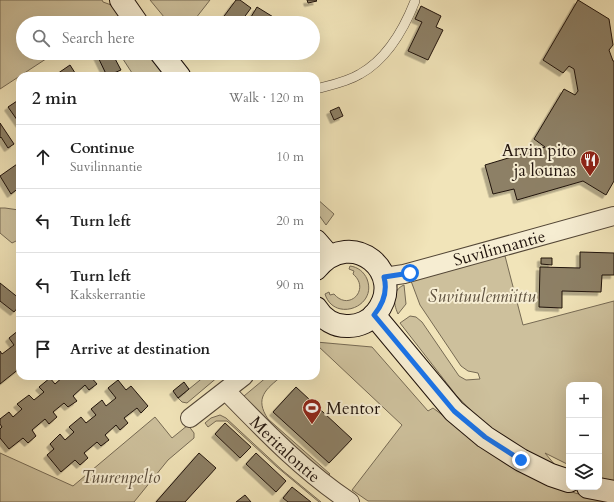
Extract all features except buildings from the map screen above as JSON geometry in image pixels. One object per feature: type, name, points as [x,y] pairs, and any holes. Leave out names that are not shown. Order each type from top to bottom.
[{"type":"street","points":[[121,0],[132,16]]},
{"type":"street","points":[[166,60],[176,72]]},
{"type":"street","name":"Suvilinnantie","points":[[384,277],[404,274],[614,216]]},
{"type":"street","points":[[320,255],[346,251],[355,251],[364,254],[378,265],[384,277],[386,291],[380,308],[367,321],[359,324],[340,326],[320,314]]},
{"type":"street","points":[[374,315],[454,411],[485,437],[521,460],[551,475],[566,480]]},
{"type":"street","points":[[190,418],[239,380]]},
{"type":"street","name":"Meritalontie","points":[[226,391],[276,443],[311,474],[350,502]]},
{"type":"street","points":[[602,490],[614,492]]},
{"type":"lane","points":[[320,88],[359,75],[375,64],[409,17],[415,1]]},
{"type":"green space","points":[[0,0],[102,0],[103,2],[114,6],[122,16],[16,16],[16,60],[44,60],[26,72],[16,72],[16,79],[0,89]]},
{"type":"green space","points":[[150,0],[210,0],[197,16],[163,16]]},
{"type":"green space","points":[[124,60],[154,60],[163,72],[131,72]]},
{"type":"green space","points":[[320,202],[334,214],[326,225],[320,217]]},
{"type":"green space","points":[[0,208],[16,210],[16,241],[12,243],[0,233]]},
{"type":"green space","name":"Suvituulenniittu","points":[[505,256],[523,325],[614,301],[614,483],[602,479],[602,382],[566,382],[566,464],[545,453],[555,465],[566,472],[513,445],[479,419],[456,395],[400,323],[410,316],[416,317],[422,322],[459,376],[466,380],[480,379],[478,373],[468,371],[461,366],[420,305],[411,281],[492,258]]},
{"type":"green space","points":[[350,266],[358,269],[366,276],[369,289],[361,304],[354,308],[337,308],[330,303],[325,294],[329,292],[330,295],[334,294],[340,299],[346,301],[351,300],[359,292],[360,286],[358,280],[353,274],[354,271],[349,269]]},
{"type":"green space","points":[[404,285],[406,304],[398,314],[395,306],[395,297],[397,290]]},
{"type":"green space","points":[[320,342],[372,347],[428,411],[433,408],[480,443],[533,475],[566,490],[611,502],[368,501],[352,490],[402,425],[320,348]]},
{"type":"green space","points":[[200,380],[214,380],[187,403],[182,402],[178,398]]},
{"type":"green space","points":[[263,380],[277,380],[264,394],[262,405],[264,412],[268,419],[330,474],[326,477],[245,400],[244,396]]},
{"type":"green space","points":[[220,415],[226,418],[282,470],[321,502],[319,502],[277,467],[227,421],[216,421],[208,427],[205,423],[211,418]]},
{"type":"green space","name":"Tuurenpelto","points":[[155,417],[172,438],[188,425],[194,433],[194,438],[168,460],[134,502],[0,502],[0,453],[73,486]]},
{"type":"place","name":"Arvin pito ja lounas","points":[[590,177]]},
{"type":"place","name":"Mentor","points":[[312,425]]},
{"type":"route","points":[[410,273],[384,277],[386,291],[384,300],[374,315],[454,411],[485,437],[521,460]]}]
